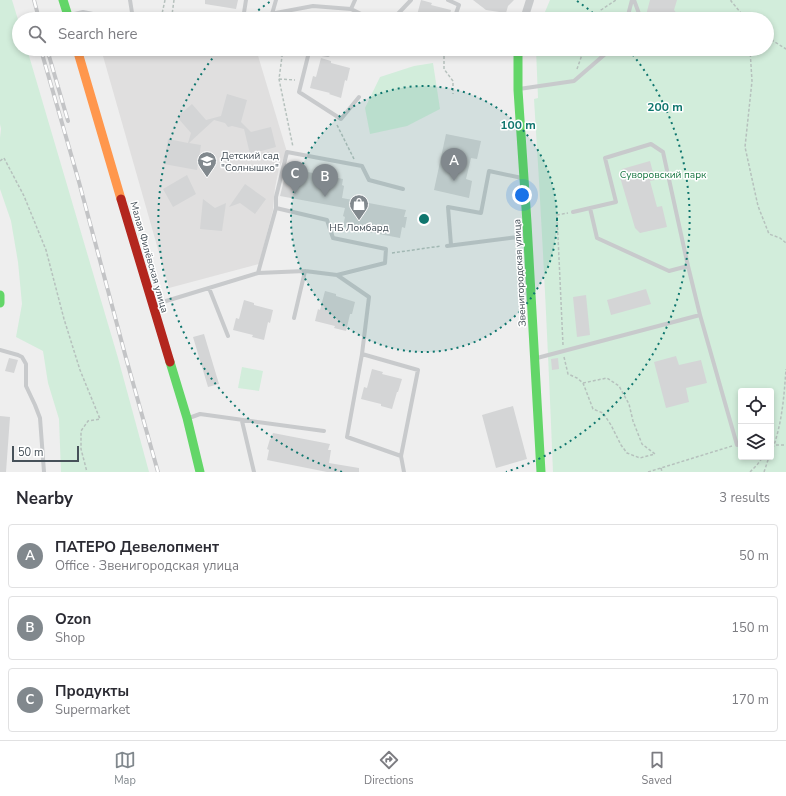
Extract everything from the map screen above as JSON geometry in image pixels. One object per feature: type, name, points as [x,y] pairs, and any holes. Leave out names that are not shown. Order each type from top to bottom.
[{"type":"street","points":[[63,0],[67,12]]},
{"type":"street","points":[[526,12],[530,0]]},
{"type":"street","name":"Малая Филёвская улица","points":[[79,56],[152,305],[187,418],[200,472]]},
{"type":"street","name":"Звенигородская улица","points":[[518,56],[518,90],[528,236],[541,472]]},
{"type":"street","points":[[0,295],[0,303]]},
{"type":"lane","points":[[130,0],[132,12]]},
{"type":"lane","points":[[244,12],[246,0]]},
{"type":"lane","points":[[273,12],[276,0]]},
{"type":"lane","points":[[351,9],[355,0]]},
{"type":"lane","points":[[400,12],[411,0]]},
{"type":"lane","points":[[448,0],[459,4],[456,12]]},
{"type":"lane","points":[[630,12],[633,0]]},
{"type":"lane","points":[[633,0],[639,12]]},
{"type":"lane","points":[[282,12],[313,6],[351,9],[357,12]]},
{"type":"lane","points":[[307,56],[299,92],[341,119],[359,97]]},
{"type":"lane","points":[[518,90],[574,81],[603,56]]},
{"type":"lane","points":[[573,212],[616,202],[605,158],[651,144],[663,152],[700,315],[737,445]]},
{"type":"lane","points":[[258,273],[276,208],[276,197],[287,152],[362,166],[369,180],[403,190]]},
{"type":"lane","points":[[524,178],[489,171],[481,213],[448,207],[449,245],[528,236]]},
{"type":"lane","points":[[152,305],[258,273],[305,271],[337,275],[385,263],[386,248],[334,238],[327,220],[276,208]]},
{"type":"lane","points":[[590,208],[597,238],[669,271],[688,266]]},
{"type":"lane","points":[[294,318],[305,271]]},
{"type":"lane","points":[[337,275],[369,297],[362,354],[347,437],[401,456]]},
{"type":"lane","points":[[209,288],[228,336]]},
{"type":"lane","points":[[535,359],[700,315]]},
{"type":"lane","points":[[0,350],[22,357],[26,364],[26,386],[40,418],[44,472]]},
{"type":"lane","points":[[362,354],[418,370],[401,456],[404,472]]},
{"type":"lane","points":[[187,418],[200,414],[324,431]]},
{"type":"lane","points":[[242,420],[254,472]]},
{"type":"path","points":[[162,12],[165,0]]},
{"type":"path","points":[[172,12],[174,0]]},
{"type":"path","points":[[600,12],[616,0]]},
{"type":"path","points":[[731,0],[740,12]]},
{"type":"path","points":[[774,41],[786,49]]},
{"type":"path","points":[[444,56],[444,69],[453,81],[453,94]]},
{"type":"path","points":[[574,81],[582,56]]},
{"type":"path","points":[[750,56],[752,81],[745,147],[758,206],[769,234],[780,238],[786,243]]},
{"type":"path","points":[[282,57],[279,79],[294,153]]},
{"type":"path","points":[[279,79],[301,81]]},
{"type":"path","points":[[334,114],[334,120],[358,165]]},
{"type":"path","points":[[0,161],[4,158],[24,196],[46,250],[64,319],[80,370],[100,418],[88,421],[81,430],[81,449],[88,472]]},
{"type":"path","points":[[386,253],[449,245]]},
{"type":"path","points":[[786,369],[782,413],[774,446],[786,445]]},
{"type":"path","points":[[583,383],[607,378],[619,386],[629,404],[633,421],[642,444],[655,454]]},
{"type":"path","points":[[782,413],[786,412]]},
{"type":"path","points":[[648,472],[737,445]]},
{"type":"path","points":[[750,472],[761,460]]},
{"type":"path","points":[[764,472],[768,460]]},
{"type":"path","points":[[661,468],[662,472]]},
{"type":"shaded area","name":"Детский сад \"Солнышко\"","points":[[103,56],[258,56],[287,152],[279,168],[273,210],[259,264],[169,288]]},
{"type":"green space","points":[[0,0],[12,0],[16,12],[12,12],[12,56],[29,56],[118,358],[149,472],[61,472],[59,419],[48,383],[43,351],[16,337],[22,304],[18,262],[11,221],[0,189]]},
{"type":"green space","name":"Суворовский парк","points":[[550,0],[786,0],[786,472],[553,472],[545,285],[534,99],[538,98],[536,56],[774,56],[774,12],[545,12]]},
{"type":"green space","points":[[433,63],[440,109],[407,126],[370,134],[365,108],[380,77],[414,66]]},
{"type":"green space","points":[[242,367],[263,371],[259,391],[238,388]]},
{"type":"building","points":[[205,0],[238,0],[236,9],[205,4]]},
{"type":"building","points":[[421,0],[432,3],[431,5],[451,10],[451,12],[418,12]]},
{"type":"building","points":[[473,0],[514,0],[508,6],[506,12],[486,10]]},
{"type":"building","points":[[650,0],[677,0],[674,10],[676,12],[647,12]]},
{"type":"building","points":[[321,58],[331,61],[331,63],[350,68],[347,81],[345,80],[341,98],[329,94],[330,93],[310,88],[313,76],[316,77]]},
{"type":"building","points":[[227,94],[247,100],[241,122],[251,132],[271,127],[276,147],[250,154],[244,129],[232,126],[228,127],[225,123],[214,120],[189,143],[201,145],[197,170],[164,164],[168,139],[188,143],[191,133],[177,117],[192,104],[206,120],[221,116]]},
{"type":"building","points":[[446,134],[481,141],[477,159],[471,158],[466,179],[472,181],[469,198],[434,190]]},
{"type":"building","points":[[650,161],[655,180],[650,181],[657,207],[662,206],[667,227],[640,233],[635,228],[620,177],[622,169]]},
{"type":"building","points":[[287,168],[343,179],[342,185],[344,186],[342,198],[406,210],[404,217],[407,217],[405,228],[402,227],[400,238],[343,227],[345,208],[280,196]]},
{"type":"building","points":[[187,175],[196,194],[173,207],[163,189]]},
{"type":"building","points":[[245,184],[266,199],[255,214],[240,203],[229,207]]},
{"type":"building","points":[[203,199],[215,208],[226,203],[222,231],[200,229]]},
{"type":"building","points":[[646,289],[651,304],[611,315],[607,300]]},
{"type":"building","points":[[325,291],[355,302],[352,314],[350,314],[346,331],[334,328],[335,326],[315,321],[318,309],[320,310]]},
{"type":"building","points":[[586,295],[590,335],[577,337],[573,297]]},
{"type":"building","points":[[244,300],[254,303],[254,305],[273,310],[270,323],[268,322],[264,340],[252,337],[253,335],[233,330],[236,318],[239,319]]},
{"type":"building","points":[[204,334],[219,384],[208,387],[193,337]]},
{"type":"building","points":[[676,356],[679,365],[701,360],[707,383],[686,388],[689,402],[666,408],[654,362]]},
{"type":"building","points":[[9,358],[18,360],[14,373],[5,371]]},
{"type":"building","points":[[558,358],[559,369],[552,370],[551,359]]},
{"type":"building","points":[[372,369],[383,372],[382,374],[402,379],[392,409],[381,406],[381,404],[361,399],[364,387],[367,388]]},
{"type":"building","points":[[513,406],[527,459],[496,468],[482,415]]},
{"type":"building","points":[[0,416],[10,417],[6,472],[0,472]]},
{"type":"building","points":[[273,433],[330,444],[328,450],[331,450],[329,463],[359,468],[359,472],[327,472],[267,460],[269,450],[267,449]]},
{"type":"railway","points":[[34,0],[37,12]]},
{"type":"railway","points":[[43,56],[79,182],[158,472]]},
{"type":"railway","points":[[49,56],[68,121]]},
{"type":"traffic: fast","points":[[63,0],[67,12]]},
{"type":"traffic: fast","points":[[518,56],[518,90],[541,472]]},
{"type":"traffic: fast","points":[[0,295],[0,303]]},
{"type":"traffic: fast","points":[[170,362],[187,418],[200,472]]},
{"type":"traffic: slow","points":[[79,56],[121,199]]},
{"type":"traffic: jam","points":[[121,199],[170,362]]},
{"type":"place","name":"Детский сад \"Солнышко\"","points":[[207,178]]},
{"type":"place","name":"ПАТЕРО Девелопмент","points":[[454,181]]},
{"type":"place","name":"Продукты","points":[[295,194]]},
{"type":"place","name":"Ozon","points":[[325,197]]},
{"type":"place","name":"НБ Ломбард","points":[[359,221]]}]
